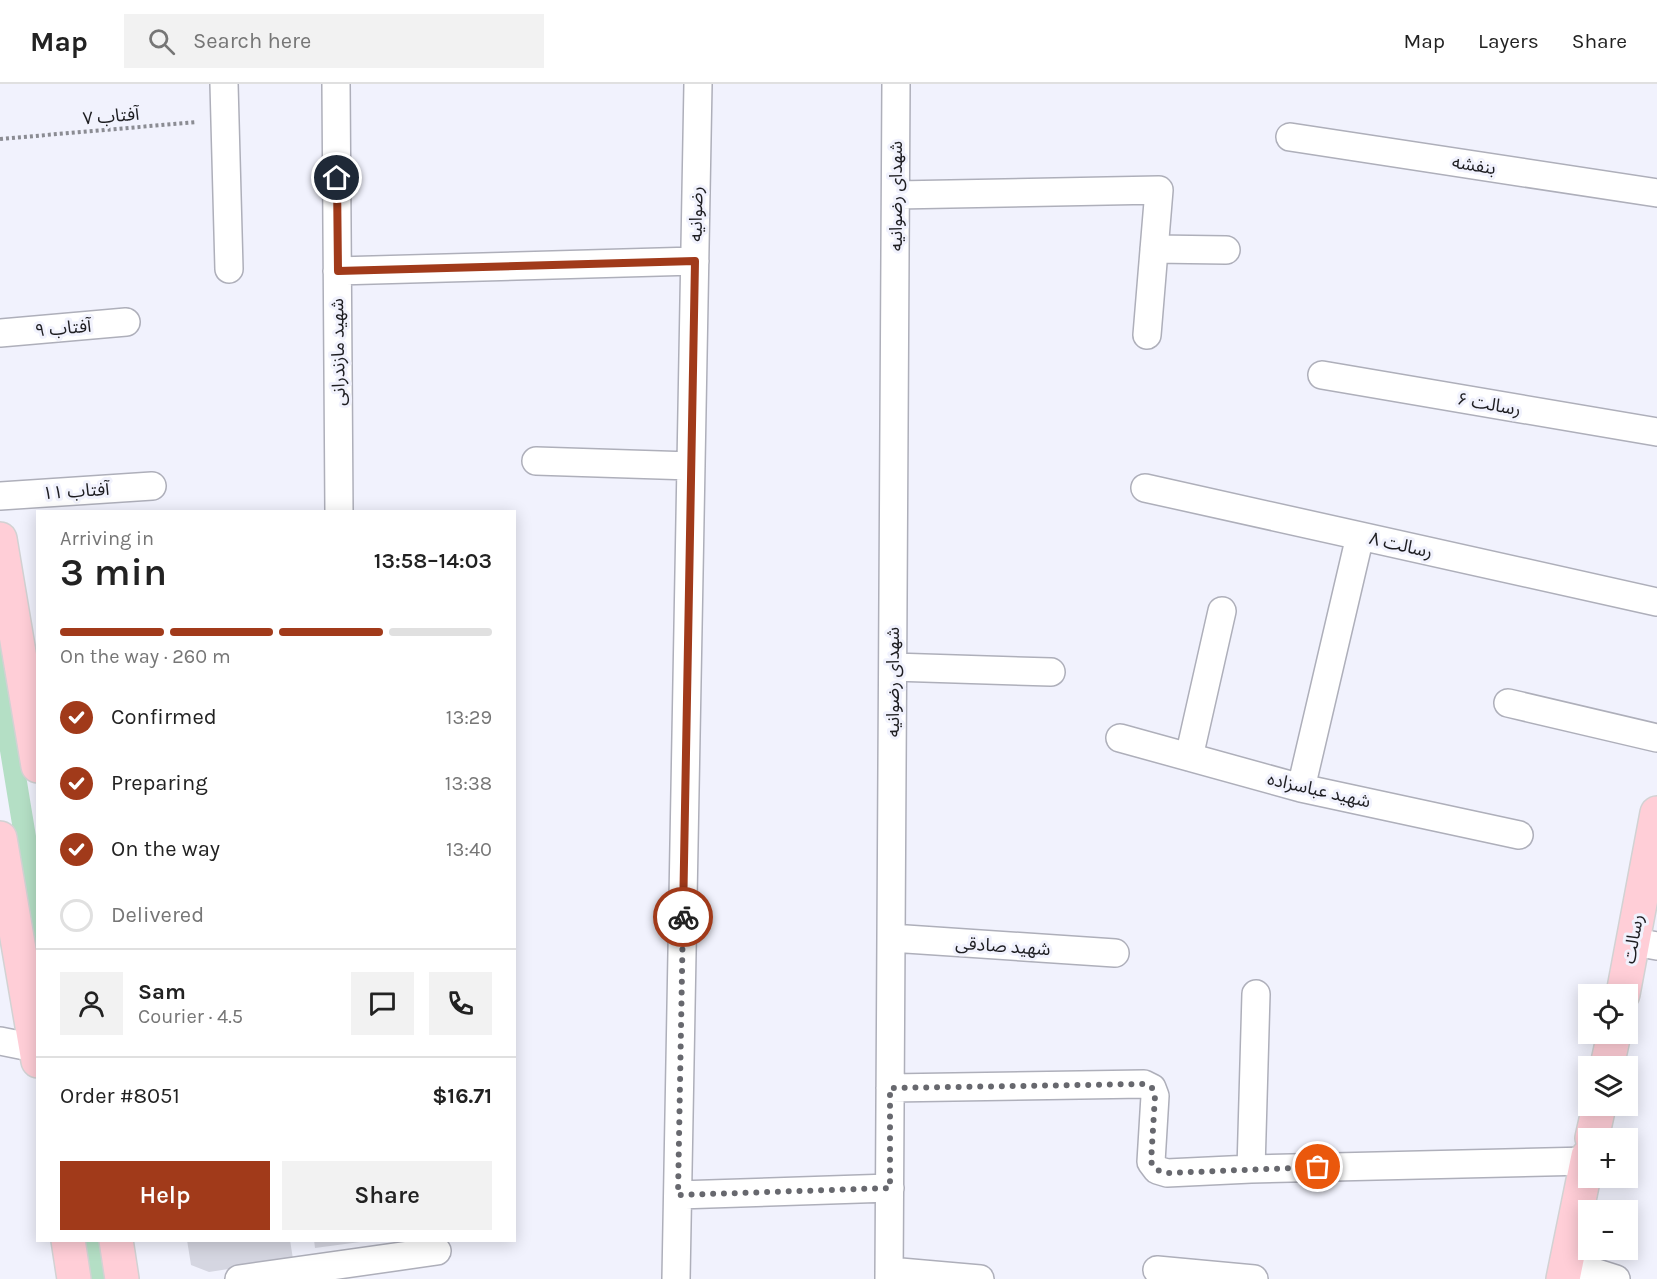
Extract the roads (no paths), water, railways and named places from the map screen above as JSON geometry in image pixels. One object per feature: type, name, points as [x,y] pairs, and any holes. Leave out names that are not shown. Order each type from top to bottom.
[{"type":"main road","points":[[0,539],[36,754]]},
{"type":"main road","name":"رسالت","points":[[1627,984],[1645,944],[1642,886],[1657,813]]},
{"type":"main road","points":[[0,838],[36,1054]]},
{"type":"main road","points":[[1564,1271],[1581,1188]]},
{"type":"main road","points":[[68,1242],[74,1279]]},
{"type":"main road","points":[[116,1242],[122,1279]]},
{"type":"street","points":[[224,84],[229,269]]},
{"type":"street","name":"شهید مازندرانی","points":[[336,84],[339,510]]},
{"type":"street","name":"رضوانیه","points":[[676,1279],[698,84]]},
{"type":"street","name":"شهدای رضوانیه","points":[[889,1275],[896,84]]},
{"type":"street","name":"بنفشه","points":[[1290,137],[1657,193]]},
{"type":"street","points":[[896,195],[1159,190],[1147,335]]},
{"type":"street","points":[[1154,249],[1226,250]]},
{"type":"street","points":[[338,271],[695,261]]},
{"type":"street","name":"آفتاب ۹","points":[[0,333],[126,322]]},
{"type":"street","name":"رسالت ۶","points":[[1322,375],[1657,432]]},
{"type":"street","points":[[536,461],[691,466]]},
{"type":"street","name":"آفتاب ۱۱","points":[[0,496],[152,486]]},
{"type":"street","name":"رسالت ۸","points":[[1145,488],[1657,602]]},
{"type":"street","points":[[1301,788],[1360,536]]},
{"type":"street","points":[[1189,757],[1222,611]]},
{"type":"street","points":[[893,667],[1052,672]]},
{"type":"street","points":[[1508,703],[1657,738]]},
{"type":"street","name":"شهید عباسزاده","points":[[1120,738],[1301,788],[1519,835]]},
{"type":"street","name":"شهید صادقی","points":[[891,938],[1115,953]]},
{"type":"street","points":[[1251,1169],[1256,994]]},
{"type":"street","points":[[0,1041],[36,1054]]},
{"type":"street","points":[[890,1088],[1144,1084],[1152,1088],[1155,1096],[1151,1162],[1157,1170],[1167,1173],[1578,1153]]},
{"type":"street","points":[[678,1195],[890,1188]]},
{"type":"street","points":[[239,1279],[437,1251]]},
{"type":"street","points":[[1157,1270],[1254,1279]]},
{"type":"street","points":[[1564,1271],[1616,1279]]},
{"type":"street","points":[[889,1275],[980,1279]]}]
